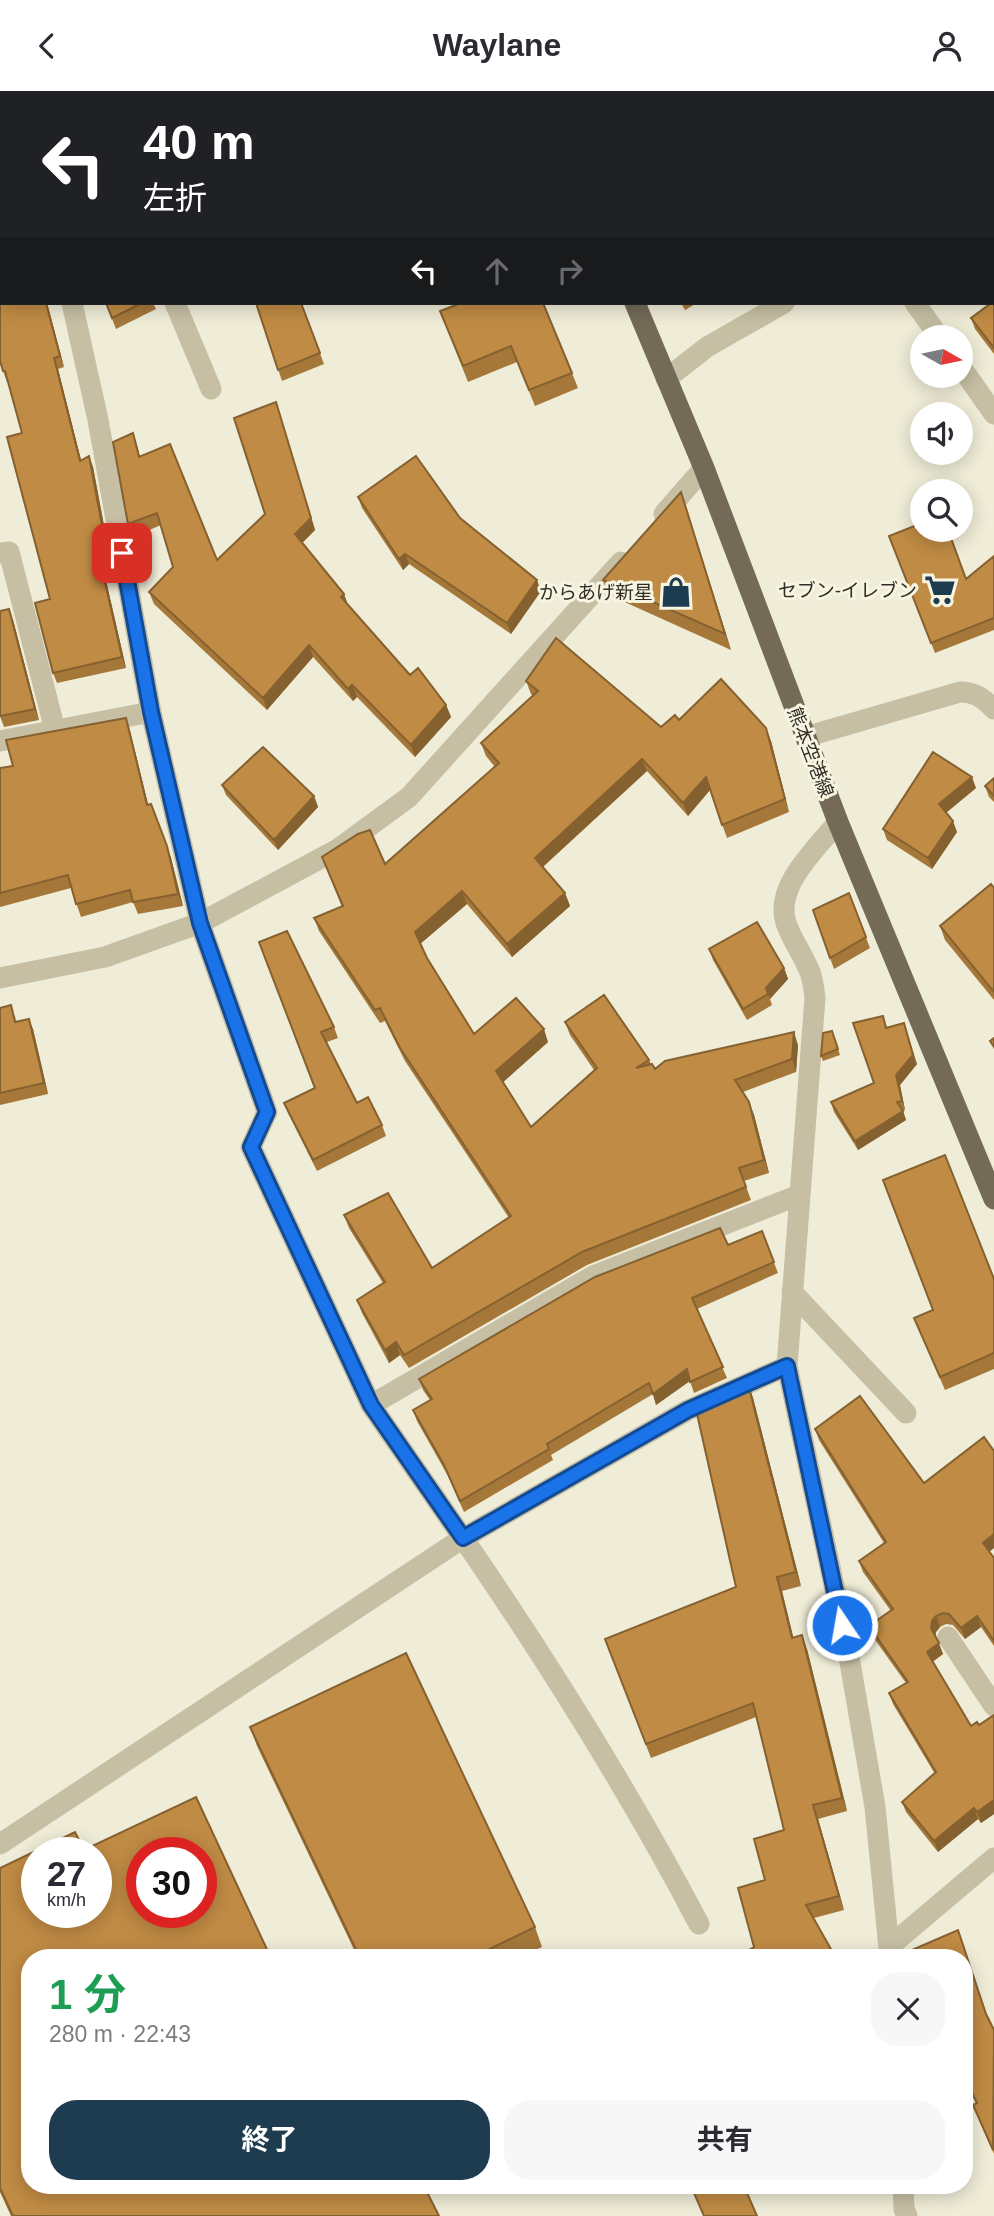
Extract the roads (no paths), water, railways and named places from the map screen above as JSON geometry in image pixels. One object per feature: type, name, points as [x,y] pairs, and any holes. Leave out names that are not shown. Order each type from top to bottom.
[{"type":"main road","name":"熊本空港線","points":[[636,305],[704,468],[838,821],[988,1177],[994,1199]]},
{"type":"street","points":[[72,305],[98,420],[151,712],[200,923],[267,1112],[251,1147],[371,1405],[499,1590],[637,1809],[699,1924]]},
{"type":"street","points":[[177,305],[211,389]]},
{"type":"street","points":[[666,379],[707,347],[780,305]]},
{"type":"street","points":[[916,305],[931,325]]},
{"type":"street","points":[[973,384],[994,414]]},
{"type":"street","points":[[649,531],[704,468]]},
{"type":"street","points":[[0,553],[9,552],[55,730]]},
{"type":"street","points":[[0,978],[105,957],[200,923],[338,849],[409,797],[630,552]]},
{"type":"street","points":[[805,737],[960,692],[971,692],[980,696],[994,709]]},
{"type":"street","points":[[0,741],[151,712]]},
{"type":"street","points":[[838,821],[798,872],[789,888],[783,908],[786,923],[811,974],[815,999],[787,1366],[853,1677],[875,1807],[890,1949]]},
{"type":"street","points":[[371,1405],[593,1276],[799,1195]]},
{"type":"street","points":[[792,1292],[906,1413]]},
{"type":"street","points":[[0,1844],[463,1538],[688,1410],[787,1366]]},
{"type":"street","points":[[948,1637],[994,1706]]},
{"type":"street","points":[[893,1949],[994,1858]]},
{"type":"street","points":[[899,2214],[902,2194]]},
{"type":"place","name":"セブン-イレブン","points":[[940,590]]},
{"type":"place","name":"からあげ新星","points":[[676,592]]}]
